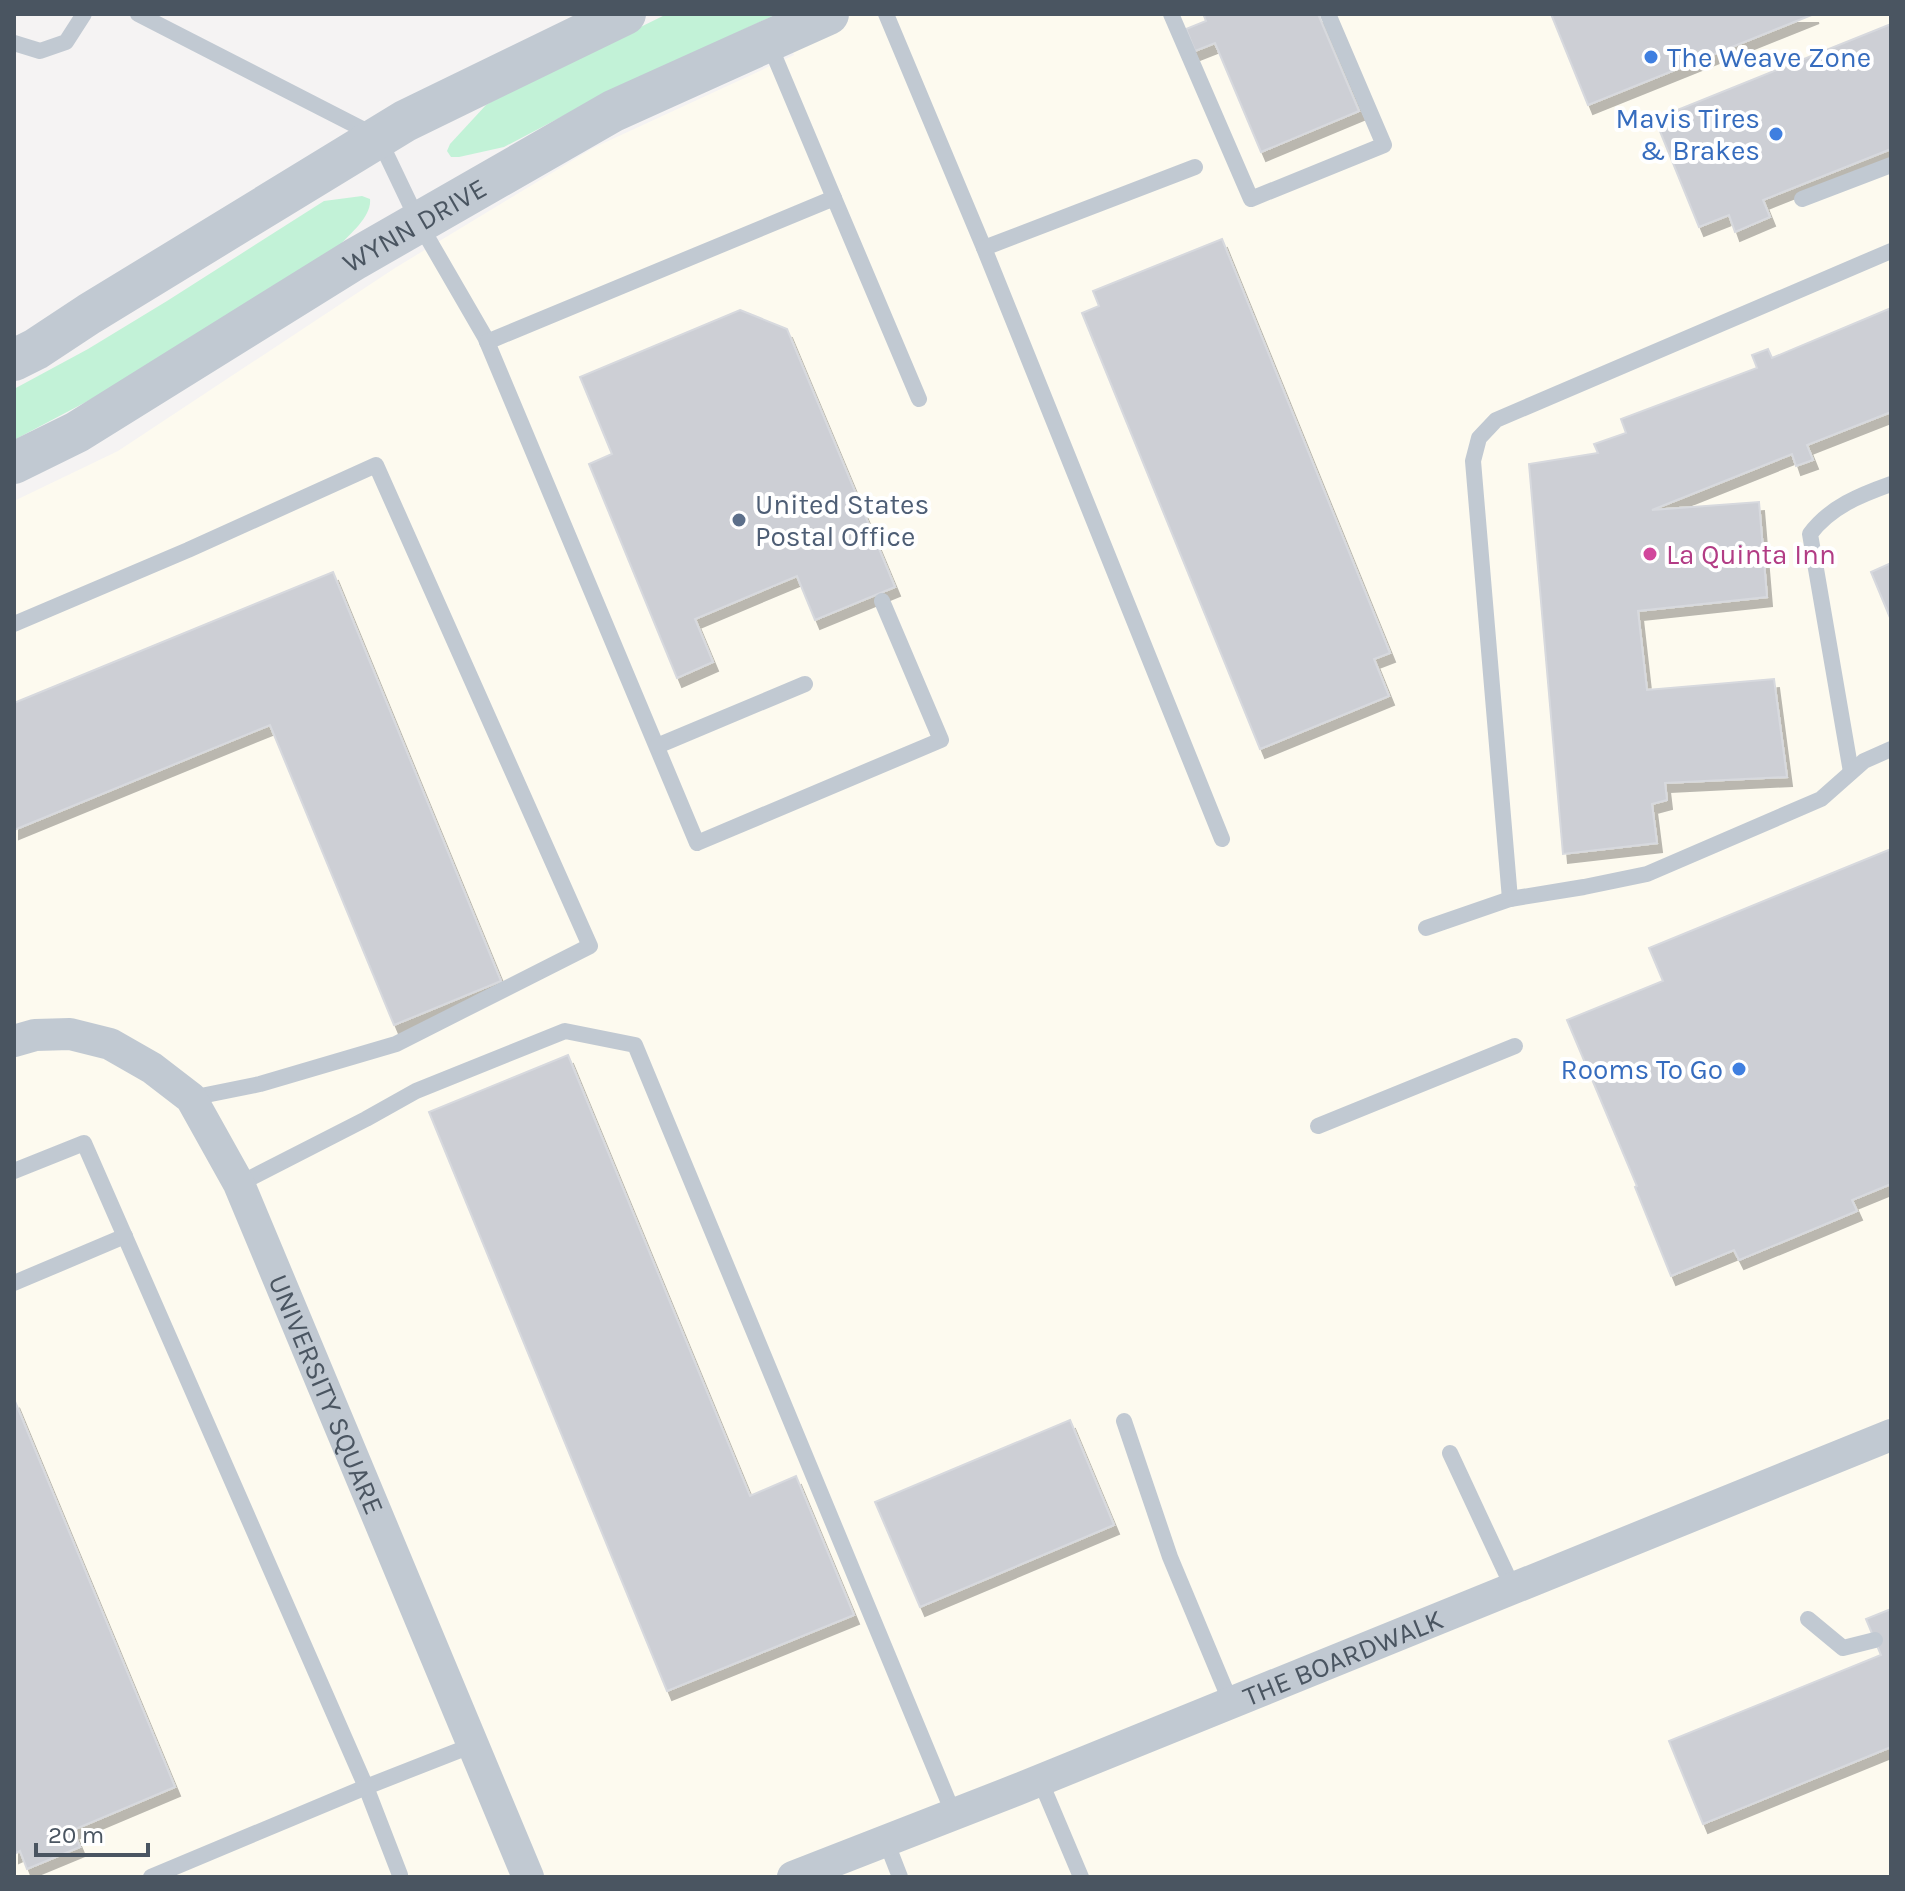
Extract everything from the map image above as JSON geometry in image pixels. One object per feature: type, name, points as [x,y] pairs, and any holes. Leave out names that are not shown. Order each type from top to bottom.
[{"type":"street","points":[[14,360],[405,121],[625,14]]},
{"type":"street","name":"WYNN DRIVE","points":[[14,463],[77,432],[355,259],[613,111],[828,14]]},
{"type":"street","name":"UNIVERSITY SQUARE","points":[[14,1041],[35,1035],[70,1034],[110,1044],[152,1068],[191,1098],[239,1184],[528,1877]]},
{"type":"street","name":"THE BOARDWALK","points":[[793,1877],[954,1815],[1891,1435]]},
{"type":"lane","points":[[14,43],[40,51],[66,42],[84,14]]},
{"type":"lane","points":[[138,14],[378,137],[419,223],[487,342],[697,843],[941,740],[882,601]]},
{"type":"lane","points":[[886,14],[984,248],[1222,839]]},
{"type":"lane","points":[[1171,14],[1251,199],[1384,145],[1328,14]]},
{"type":"lane","points":[[768,40],[919,399]]},
{"type":"lane","points":[[1802,199],[1891,165]]},
{"type":"lane","points":[[984,248],[1195,167]]},
{"type":"lane","points":[[487,342],[834,198]]},
{"type":"lane","points":[[1510,899],[1473,461],[1479,438],[1496,420],[1891,251]]},
{"type":"lane","points":[[14,624],[376,465],[590,946],[396,1044],[260,1084],[191,1098]]},
{"type":"lane","points":[[1851,772],[1810,534],[1820,520],[1836,508],[1891,484]]},
{"type":"lane","points":[[657,746],[805,684]]},
{"type":"lane","points":[[1426,928],[1510,899],[1647,874],[1821,799],[1864,761],[1891,749]]},
{"type":"lane","points":[[239,1184],[416,1091],[565,1031],[635,1045],[954,1815]]},
{"type":"lane","points":[[1318,1126],[1515,1046]]},
{"type":"lane","points":[[14,1171],[84,1143],[366,1787],[399,1877]]},
{"type":"lane","points":[[14,1283],[125,1236]]},
{"type":"lane","points":[[1124,1421],[1170,1557],[1231,1703]]},
{"type":"lane","points":[[1450,1453],[1513,1588]]},
{"type":"lane","points":[[1808,1619],[1843,1648],[1875,1640]]},
{"type":"lane","points":[[151,1877],[473,1745]]},
{"type":"lane","points":[[1040,1780],[1081,1877]]},
{"type":"lane","points":[[886,1841],[900,1877]]},
{"type":"shaded area","points":[[776,14],[1891,14],[1891,1877],[14,1877],[14,501],[118,451],[395,268],[593,148],[794,55]]},
{"type":"green space","points":[[667,14],[777,14],[601,96],[504,147],[459,157],[451,157],[447,151],[486,105]]},
{"type":"green space","points":[[362,196],[370,199],[368,212],[340,245],[120,384],[14,440],[14,389],[88,349],[324,201]]},
{"type":"building","points":[[1318,14],[1359,111],[1261,152],[1215,43],[1195,51],[1186,29],[1206,21],[1204,16]]},
{"type":"building","points":[[1551,14],[1814,14],[1588,105]]},
{"type":"building","name":"Mavis Tires & Brakes","points":[[1891,24],[1891,149],[1763,200],[1770,217],[1735,232],[1729,215],[1699,227],[1655,119]]},
{"type":"building","points":[[1222,239],[1390,653],[1374,659],[1389,696],[1260,749],[1082,313],[1099,306],[1093,291]]},
{"type":"building","name":"La Quinta Inn","points":[[1891,308],[1891,412],[1807,445],[1813,460],[1796,466],[1792,454],[1652,510],[1759,502],[1767,597],[1638,611],[1647,690],[1774,679],[1787,777],[1665,783],[1667,800],[1652,804],[1657,843],[1563,854],[1529,464],[1598,453],[1594,444],[1626,433],[1621,419],[1757,368],[1752,355],[1768,349],[1772,358]]},
{"type":"building","name":"United States Postal Office","points":[[740,310],[787,329],[895,587],[815,620],[797,576],[695,619],[713,662],[677,678],[589,464],[612,454],[580,377]]},
{"type":"building","points":[[1891,563],[1891,620],[1871,572]]},
{"type":"building","points":[[333,572],[501,981],[394,1025],[270,725],[14,830],[14,703]]},
{"type":"building","name":"Rooms To Go","points":[[1891,849],[1891,1184],[1852,1200],[1857,1211],[1739,1260],[1734,1250],[1671,1276],[1567,1020],[1663,981],[1649,948]]},
{"type":"building","points":[[568,1055],[750,1496],[796,1476],[854,1615],[667,1691],[429,1112]]},
{"type":"building","points":[[14,1399],[175,1787],[73,1830],[80,1847],[27,1869],[20,1851],[14,1854]]},
{"type":"building","points":[[1070,1420],[1114,1525],[920,1607],[875,1502]]},
{"type":"building","points":[[1891,1609],[1891,1747],[1703,1824],[1669,1741],[1881,1655],[1866,1619]]},
{"type":"place","name":"The Weave Zone","points":[[1651,57]]},
{"type":"place","name":"Mavis Tires & Brakes","points":[[1776,134]]},
{"type":"place","name":"United States Postal Office","points":[[739,520]]},
{"type":"place","name":"La Quinta Inn","points":[[1650,554]]},
{"type":"place","name":"Rooms To Go","points":[[1739,1069]]}]
